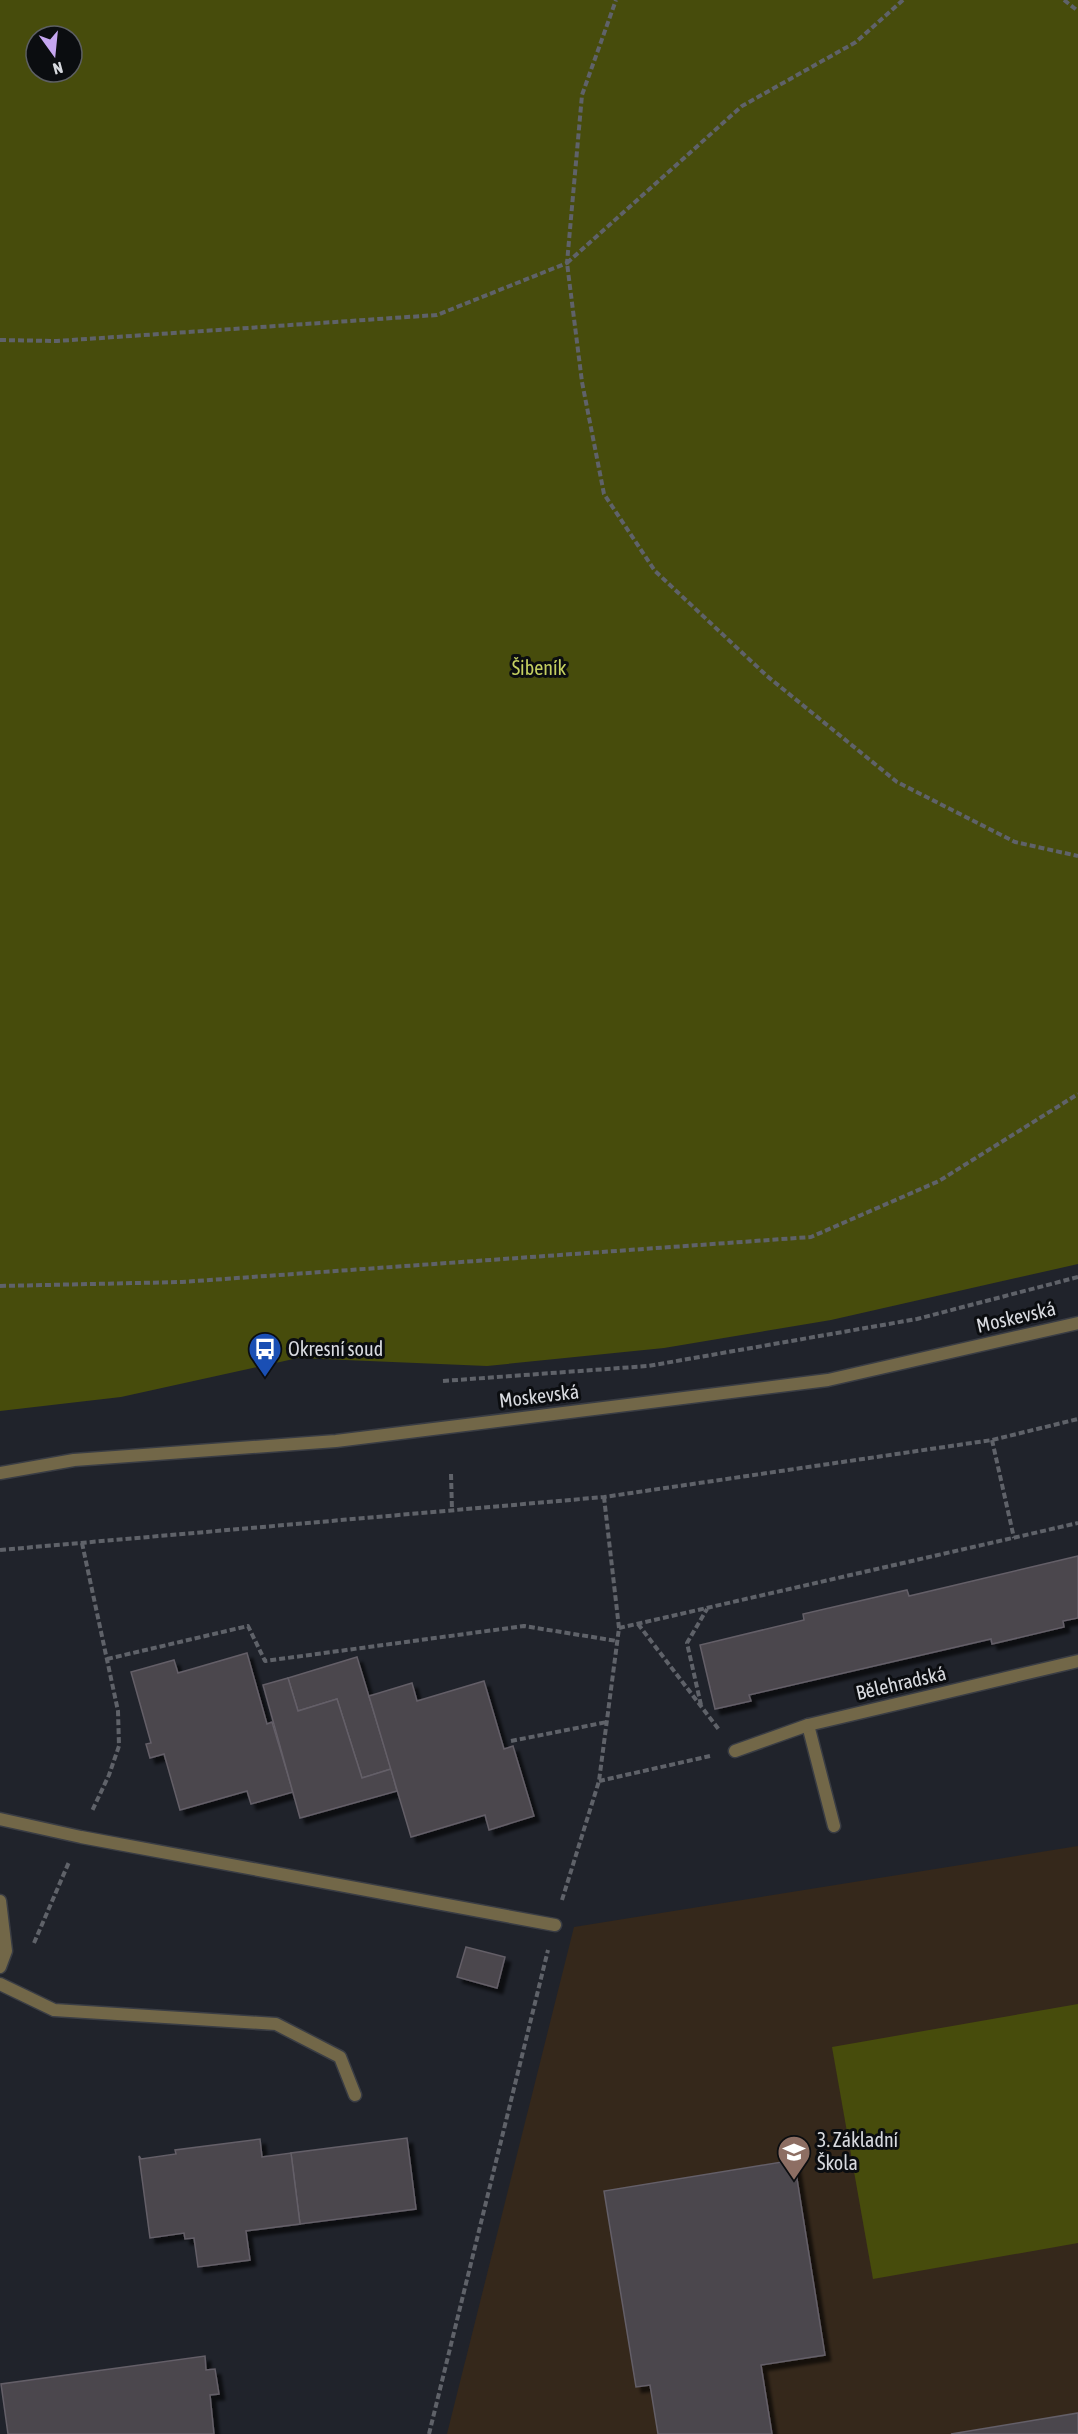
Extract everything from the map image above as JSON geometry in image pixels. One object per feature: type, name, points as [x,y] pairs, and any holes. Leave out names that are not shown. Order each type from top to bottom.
[{"type":"street","name":"Moskevská","points":[[0,1473],[74,1460],[336,1441],[828,1380],[1078,1323]]},
{"type":"street","name":"Bělehradská","points":[[735,1751],[808,1725],[1078,1662]]},
{"type":"street","points":[[808,1725],[834,1826]]},
{"type":"street","points":[[0,1819],[81,1837],[555,1925]]},
{"type":"street","points":[[0,1901],[6,1951],[0,1967]]},
{"type":"street","points":[[0,1984],[54,2010],[276,2024],[340,2056],[355,2095]]},
{"type":"path","points":[[616,0],[582,95],[567,263],[582,382],[604,494],[655,571],[767,676],[897,782],[1015,842],[1078,856]]},
{"type":"path","points":[[0,340],[57,341],[436,315],[567,263],[742,106],[856,42],[903,0]]},
{"type":"path","points":[[1064,0],[1078,11]]},
{"type":"path","points":[[0,1286],[182,1282],[811,1237],[939,1181],[1078,1094]]},
{"type":"path","points":[[443,1381],[648,1365],[917,1319],[1078,1277]]},
{"type":"path","points":[[0,1550],[604,1497],[992,1440],[1078,1419]]},
{"type":"path","points":[[992,1440],[1014,1538]]},
{"type":"path","points":[[451,1474],[452,1510]]},
{"type":"path","points":[[429,2434],[555,1925],[599,1780],[619,1628],[604,1497]]},
{"type":"path","points":[[619,1628],[1078,1524]]},
{"type":"path","points":[[32,1946],[109,1775],[119,1746],[118,1711],[82,1543]]},
{"type":"path","points":[[701,1707],[687,1644],[707,1608]]},
{"type":"path","points":[[599,1780],[735,1751],[638,1624]]},
{"type":"path","points":[[107,1659],[248,1626],[265,1661],[524,1626],[616,1641]]},
{"type":"path","points":[[511,1741],[606,1722]]},
{"type":"shaded area","name":"3. Základní Škola","points":[[1078,1846],[1078,2434],[447,2434],[574,1927]]},
{"type":"green space","name":"Šibeník","points":[[0,0],[1078,0],[1078,1264],[831,1320],[664,1348],[487,1366],[298,1358],[121,1397],[0,1411]]},
{"type":"green space","points":[[1078,2004],[1078,2243],[873,2279],[832,2047]]},
{"type":"building","points":[[1078,1556],[1078,1618],[1063,1621],[1064,1627],[992,1644],[991,1639],[749,1695],[751,1701],[715,1709],[700,1645],[804,1620],[803,1614],[907,1590],[909,1596]]},
{"type":"building","points":[[247,1653],[267,1724],[272,1722],[293,1792],[251,1804],[247,1791],[180,1810],[164,1754],[150,1758],[146,1744],[151,1743],[131,1672],[174,1660],[178,1673]]},
{"type":"building","points":[[357,1657],[391,1769],[362,1778],[337,1699],[298,1711],[288,1678]]},
{"type":"building","points":[[288,1678],[298,1711],[337,1699],[362,1778],[391,1769],[397,1791],[300,1818],[263,1685]]},
{"type":"building","points":[[484,1681],[504,1749],[513,1746],[534,1816],[489,1830],[485,1815],[411,1837],[369,1696],[412,1683],[417,1701]]},
{"type":"building","points":[[466,1947],[505,1957],[497,1988],[457,1977]]},
{"type":"building","points":[[407,2138],[416,2209],[300,2224],[291,2153]]},
{"type":"building","points":[[260,2139],[262,2157],[291,2153],[300,2224],[246,2231],[250,2260],[198,2267],[194,2238],[185,2239],[184,2233],[150,2238],[139,2156],[141,2159],[176,2154],[175,2150]]},
{"type":"building","points":[[794,2160],[825,2355],[761,2365],[772,2434],[658,2434],[650,2385],[636,2387],[604,2191]]},
{"type":"building","points":[[205,2356],[206,2370],[215,2369],[219,2394],[210,2395],[214,2434],[8,2434],[1,2384]]},
{"type":"building","points":[[1078,2413],[1078,2434],[951,2434]]},
{"type":"place","name":"Okresní soud","points":[[265,1378]]},
{"type":"place","name":"3. Základní Škola","points":[[794,2181]]}]
